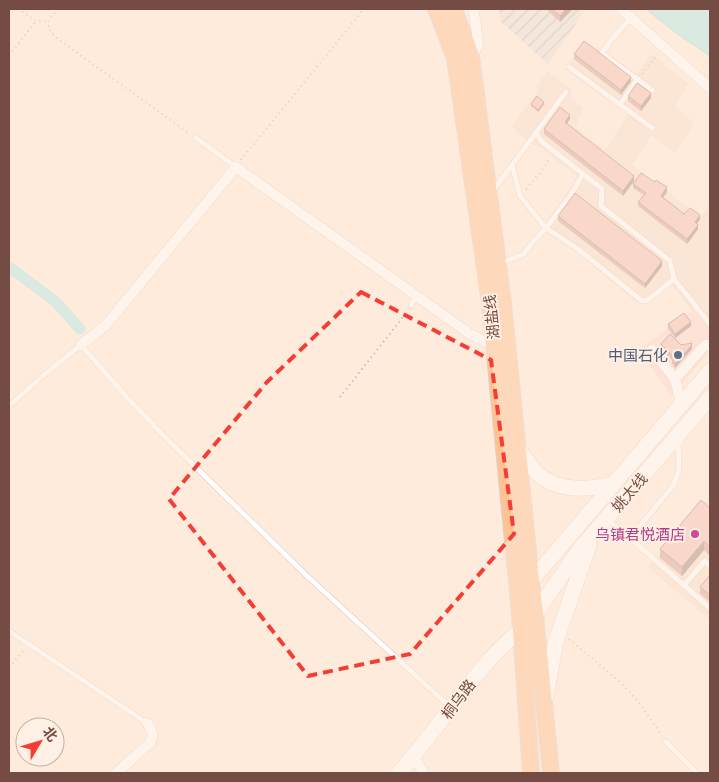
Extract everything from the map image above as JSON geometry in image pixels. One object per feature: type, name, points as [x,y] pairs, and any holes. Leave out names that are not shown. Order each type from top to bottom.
[{"type":"main road","name":"湖盐线","points":[[436,9],[455,58],[490,304],[522,630],[531,773]]},
{"type":"main road","name":"湖盐线","points":[[454,9],[471,56],[490,196],[503,303],[551,773]]},
{"type":"main road","name":"姚太线","points":[[531,581],[710,370]]},
{"type":"main road","name":"姚太线","points":[[535,614],[579,550],[710,398]]},
{"type":"main road","points":[[518,446],[536,472],[547,481],[561,486],[581,489],[613,484]]},
{"type":"main road","points":[[544,704],[556,641],[592,535]]},
{"type":"main road","points":[[519,603],[531,581]]},
{"type":"main road","points":[[522,630],[535,614]]},
{"type":"main road","name":"桐乌路","points":[[399,773],[492,656],[508,640],[522,630]]},
{"type":"street","points":[[471,56],[478,46],[473,9]]},
{"type":"street","points":[[621,9],[710,88]]},
{"type":"street","points":[[81,345],[106,325],[236,167],[470,334],[484,341],[494,343]]},
{"type":"street","points":[[675,379],[705,345],[710,345]]},
{"type":"street","points":[[652,350],[675,379],[681,404]]},
{"type":"street","points":[[116,773],[150,743],[153,736],[152,730],[147,723]]},
{"type":"street","points":[[413,756],[423,773]]},
{"type":"lane","points":[[631,18],[602,53],[652,90]]},
{"type":"lane","points":[[569,67],[652,128]]},
{"type":"lane","points":[[620,104],[638,79]]},
{"type":"lane","points":[[490,196],[566,92]]},
{"type":"lane","points":[[536,132],[541,141],[602,189],[601,206],[670,261],[674,279],[710,324]]},
{"type":"lane","points":[[196,138],[236,167]]},
{"type":"lane","points":[[512,165],[520,196],[546,228],[580,250],[642,301],[648,300],[674,279]]},
{"type":"lane","points":[[498,264],[524,254],[570,196],[583,174]]},
{"type":"lane","points":[[411,306],[416,296]]},
{"type":"lane","points":[[9,406],[81,345],[162,434],[278,549],[451,708]]},
{"type":"lane","points":[[630,538],[673,486],[679,470],[678,436]]},
{"type":"lane","points":[[606,519],[710,608]]},
{"type":"lane","points":[[684,585],[705,561],[710,566]]},
{"type":"lane","points":[[9,631],[147,723]]},
{"type":"lane","points":[[666,742],[698,773]]},
{"type":"path","points":[[18,9],[36,21],[48,22]]},
{"type":"path","points":[[58,9],[48,22],[49,29],[55,37],[196,138]]},
{"type":"path","points":[[236,167],[364,9]]},
{"type":"path","points":[[9,55],[36,21]]},
{"type":"path","points":[[638,79],[663,46]]},
{"type":"path","points":[[520,196],[554,151]]},
{"type":"path","points":[[340,397],[411,306]]},
{"type":"path","points":[[559,632],[622,684],[638,701],[666,742]]},
{"type":"path","points":[[9,667],[28,644]]},
{"type":"highlighted area","points":[[361,292],[491,360],[514,534],[410,654],[308,676],[169,499],[267,382]]},
{"type":"shaded area","points":[[498,9],[586,9],[548,64],[501,22]]},
{"type":"shaded area","points":[[585,41],[609,54],[637,74],[652,54],[688,84],[675,106],[694,123],[675,153],[651,136],[632,165],[701,216],[710,208],[710,331],[672,285],[646,303],[639,304],[577,252],[547,233],[547,220],[568,192],[577,176],[541,148],[525,140],[512,126],[538,91],[536,87],[548,71],[571,89],[570,97],[583,108],[575,127],[605,150],[628,114],[565,69]]},
{"type":"shaded area","points":[[692,311],[710,331],[707,354],[672,396],[638,350]]},
{"type":"shaded area","points":[[706,500],[710,504],[710,620],[648,567]]},
{"type":"water","points":[[646,9],[710,9],[710,56],[679,35]]},
{"type":"building","points":[[552,9],[566,9],[560,16]]},
{"type":"building","points":[[584,41],[631,77],[621,90],[574,54]]},
{"type":"building","points":[[637,83],[651,93],[641,106],[628,96]]},
{"type":"building","points":[[537,96],[544,102],[538,110],[531,104]]},
{"type":"building","points":[[560,107],[570,115],[565,122],[634,176],[623,191],[544,129]]},
{"type":"building","points":[[641,173],[667,187],[661,196],[684,214],[690,208],[700,215],[695,222],[698,225],[687,239],[638,202],[646,193],[633,184]]},
{"type":"building","points":[[575,193],[662,261],[645,284],[558,216]]},
{"type":"building","points":[[684,313],[691,322],[675,334],[668,324]]},
{"type":"building","points":[[670,334],[681,345],[692,343],[675,364],[672,355],[661,344]]},
{"type":"building","name":"乌镇君悦酒店","points":[[701,500],[710,508],[710,547],[704,541],[682,567],[660,549]]},
{"type":"building","points":[[710,575],[710,595],[700,587]]},
{"type":"waterway","points":[[9,267],[55,301],[80,329]]},
{"type":"place","name":"中国石化","points":[[678,355]]},
{"type":"place","name":"乌镇君悦酒店","points":[[695,534]]}]
